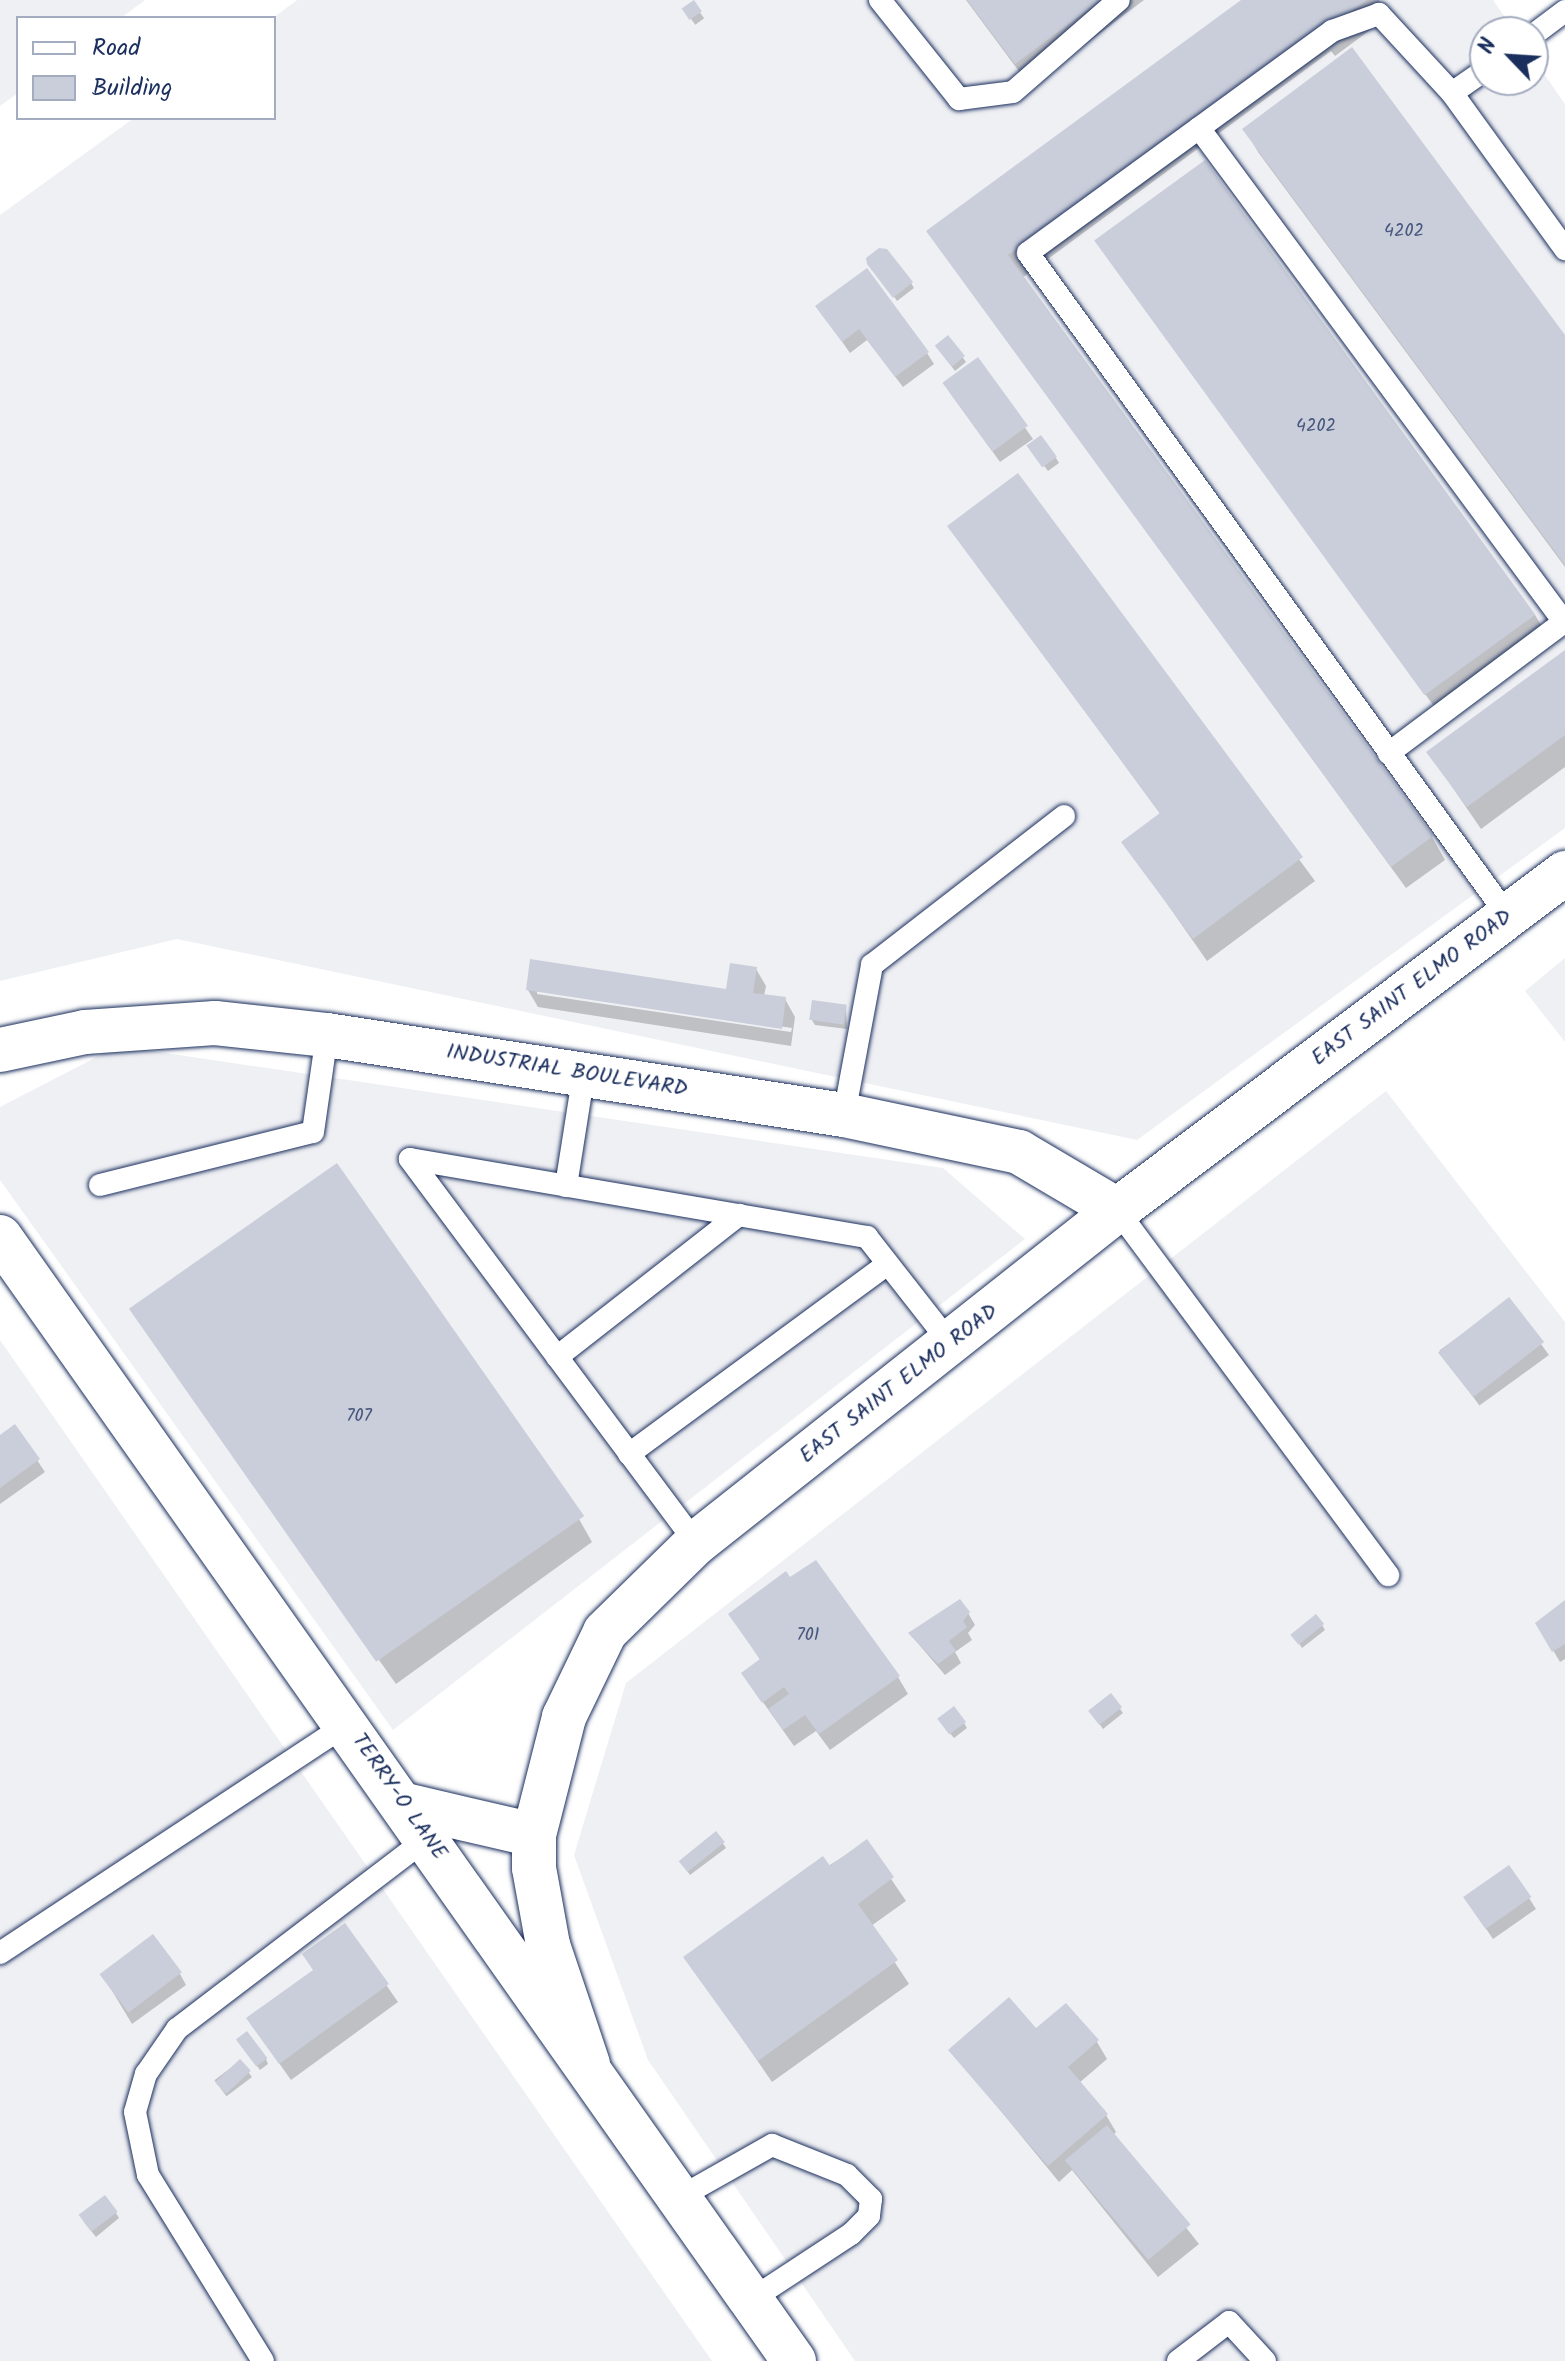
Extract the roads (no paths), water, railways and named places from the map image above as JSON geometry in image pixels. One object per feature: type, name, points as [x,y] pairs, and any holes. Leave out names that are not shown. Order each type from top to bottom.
[{"type":"street","name":"EAST SAINT ELMO ROAD","points":[[588,2064],[548,1945],[534,1868],[534,1835],[564,1717],[605,1632],[696,1543],[1117,1210],[1565,873]]},
{"type":"street","name":"INDUSTRIAL BOULEVARD","points":[[0,1050],[85,1032],[215,1023],[327,1035],[584,1072],[844,1115],[1019,1152],[1117,1210]]},
{"type":"street","name":"TERRY-O LANE","points":[[0,1237],[417,1821],[794,2361]]},
{"type":"street","points":[[417,1821],[534,1835]]},
{"type":"lane","points":[[880,0],[959,99],[1013,92],[1119,0]]},
{"type":"lane","points":[[1507,915],[1028,253],[1332,31],[1379,14],[1452,93],[1565,249]]},
{"type":"lane","points":[[1452,93],[1469,81]]},
{"type":"lane","points":[[1199,128],[1564,622],[1389,753]]},
{"type":"lane","points":[[844,1115],[872,965],[1064,816]]},
{"type":"lane","points":[[100,1185],[313,1132],[327,1035]]},
{"type":"lane","points":[[566,1186],[584,1072]]},
{"type":"lane","points":[[696,1543],[410,1159],[867,1237],[951,1344]]},
{"type":"lane","points":[[1117,1210],[1388,1575]]},
{"type":"lane","points":[[557,1357],[739,1215]]},
{"type":"lane","points":[[629,1454],[888,1264]]},
{"type":"lane","points":[[0,1953],[347,1724]]},
{"type":"lane","points":[[263,2361],[148,2175],[135,2112],[146,2074],[177,2029],[417,1821]]},
{"type":"lane","points":[[680,2197],[772,2145],[847,2175],[871,2199],[869,2216],[851,2234],[752,2299]]},
{"type":"lane","points":[[1178,2361],[1229,2322],[1265,2361]]}]
